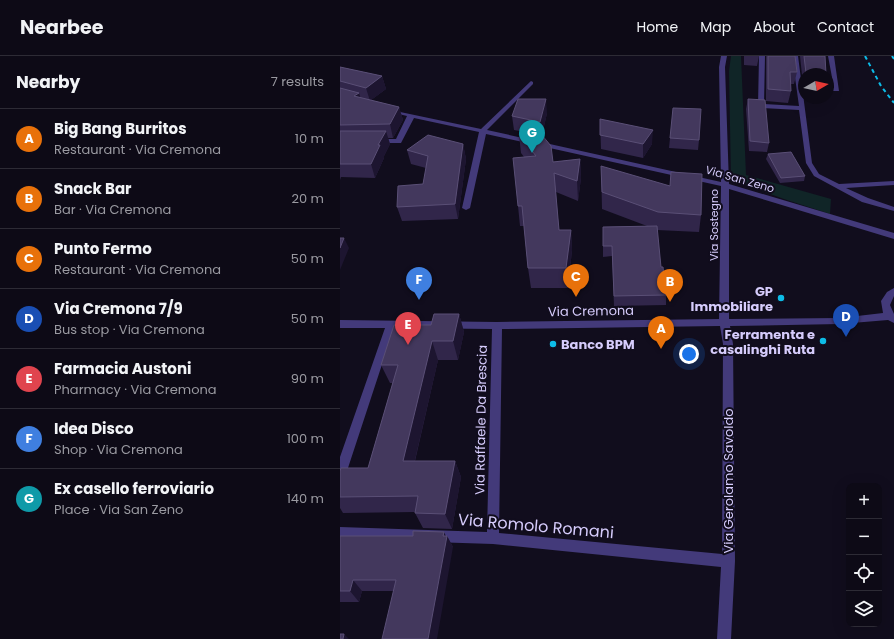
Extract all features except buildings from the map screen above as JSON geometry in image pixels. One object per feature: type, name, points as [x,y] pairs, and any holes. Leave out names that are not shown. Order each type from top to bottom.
[{"type":"street","name":"Via Sostegno","points":[[724,56],[722,74],[725,185],[724,322]]},
{"type":"street","points":[[466,208],[484,130],[531,83]]},
{"type":"street","name":"Via San Zeno","points":[[382,108],[410,116],[484,130],[725,185],[753,195],[894,236]]},
{"type":"street","points":[[369,141],[398,141],[410,116]]},
{"type":"street","name":"Via Cremona","points":[[892,318],[886,309],[885,302],[888,296],[894,291]]},
{"type":"street","name":"Via Cremona","points":[[340,324],[496,326],[840,321],[892,318]]},
{"type":"street","name":"Via Gerolamo Savoldo","points":[[724,322],[728,344],[728,561],[724,639]]},
{"type":"street","points":[[340,474],[391,324]]},
{"type":"street","name":"Via Raffaele Da Brescia","points":[[493,538],[496,326]]},
{"type":"street","name":"Via Romolo Romani","points":[[340,533],[493,538],[728,561]]},
{"type":"lane","points":[[762,56],[761,106],[801,108]]},
{"type":"lane","points":[[795,56],[798,72]]},
{"type":"lane","points":[[831,56],[833,68]]},
{"type":"lane","points":[[834,73],[837,90],[834,90]]},
{"type":"lane","points":[[801,104],[809,162],[816,175],[865,200],[894,209]]},
{"type":"lane","points":[[837,186],[894,183]]},
{"type":"green space","points":[[731,56],[741,56],[746,175],[831,199],[830,214],[731,180],[729,71]]},
{"type":"railway","points":[[865,56],[881,86],[894,103]]},
{"type":"place","name":"Ex casello ferroviario","points":[[532,153]]},
{"type":"place","name":"Punto Fermo","points":[[576,297]]},
{"type":"place","name":"GP Immobiliare","points":[[781,298]]},
{"type":"place","name":"Idea Disco","points":[[419,300]]},
{"type":"place","name":"Snack Bar","points":[[670,302]]},
{"type":"place","name":"Via Cremona 7/9","points":[[846,337]]},
{"type":"place","name":"Ferramenta e casalinghi Ruta","points":[[823,341]]},
{"type":"place","name":"Banco BPM","points":[[553,344]]},
{"type":"place","name":"Farmacia Austoni","points":[[408,345]]},
{"type":"place","name":"Big Bang Burritos","points":[[661,349]]}]
